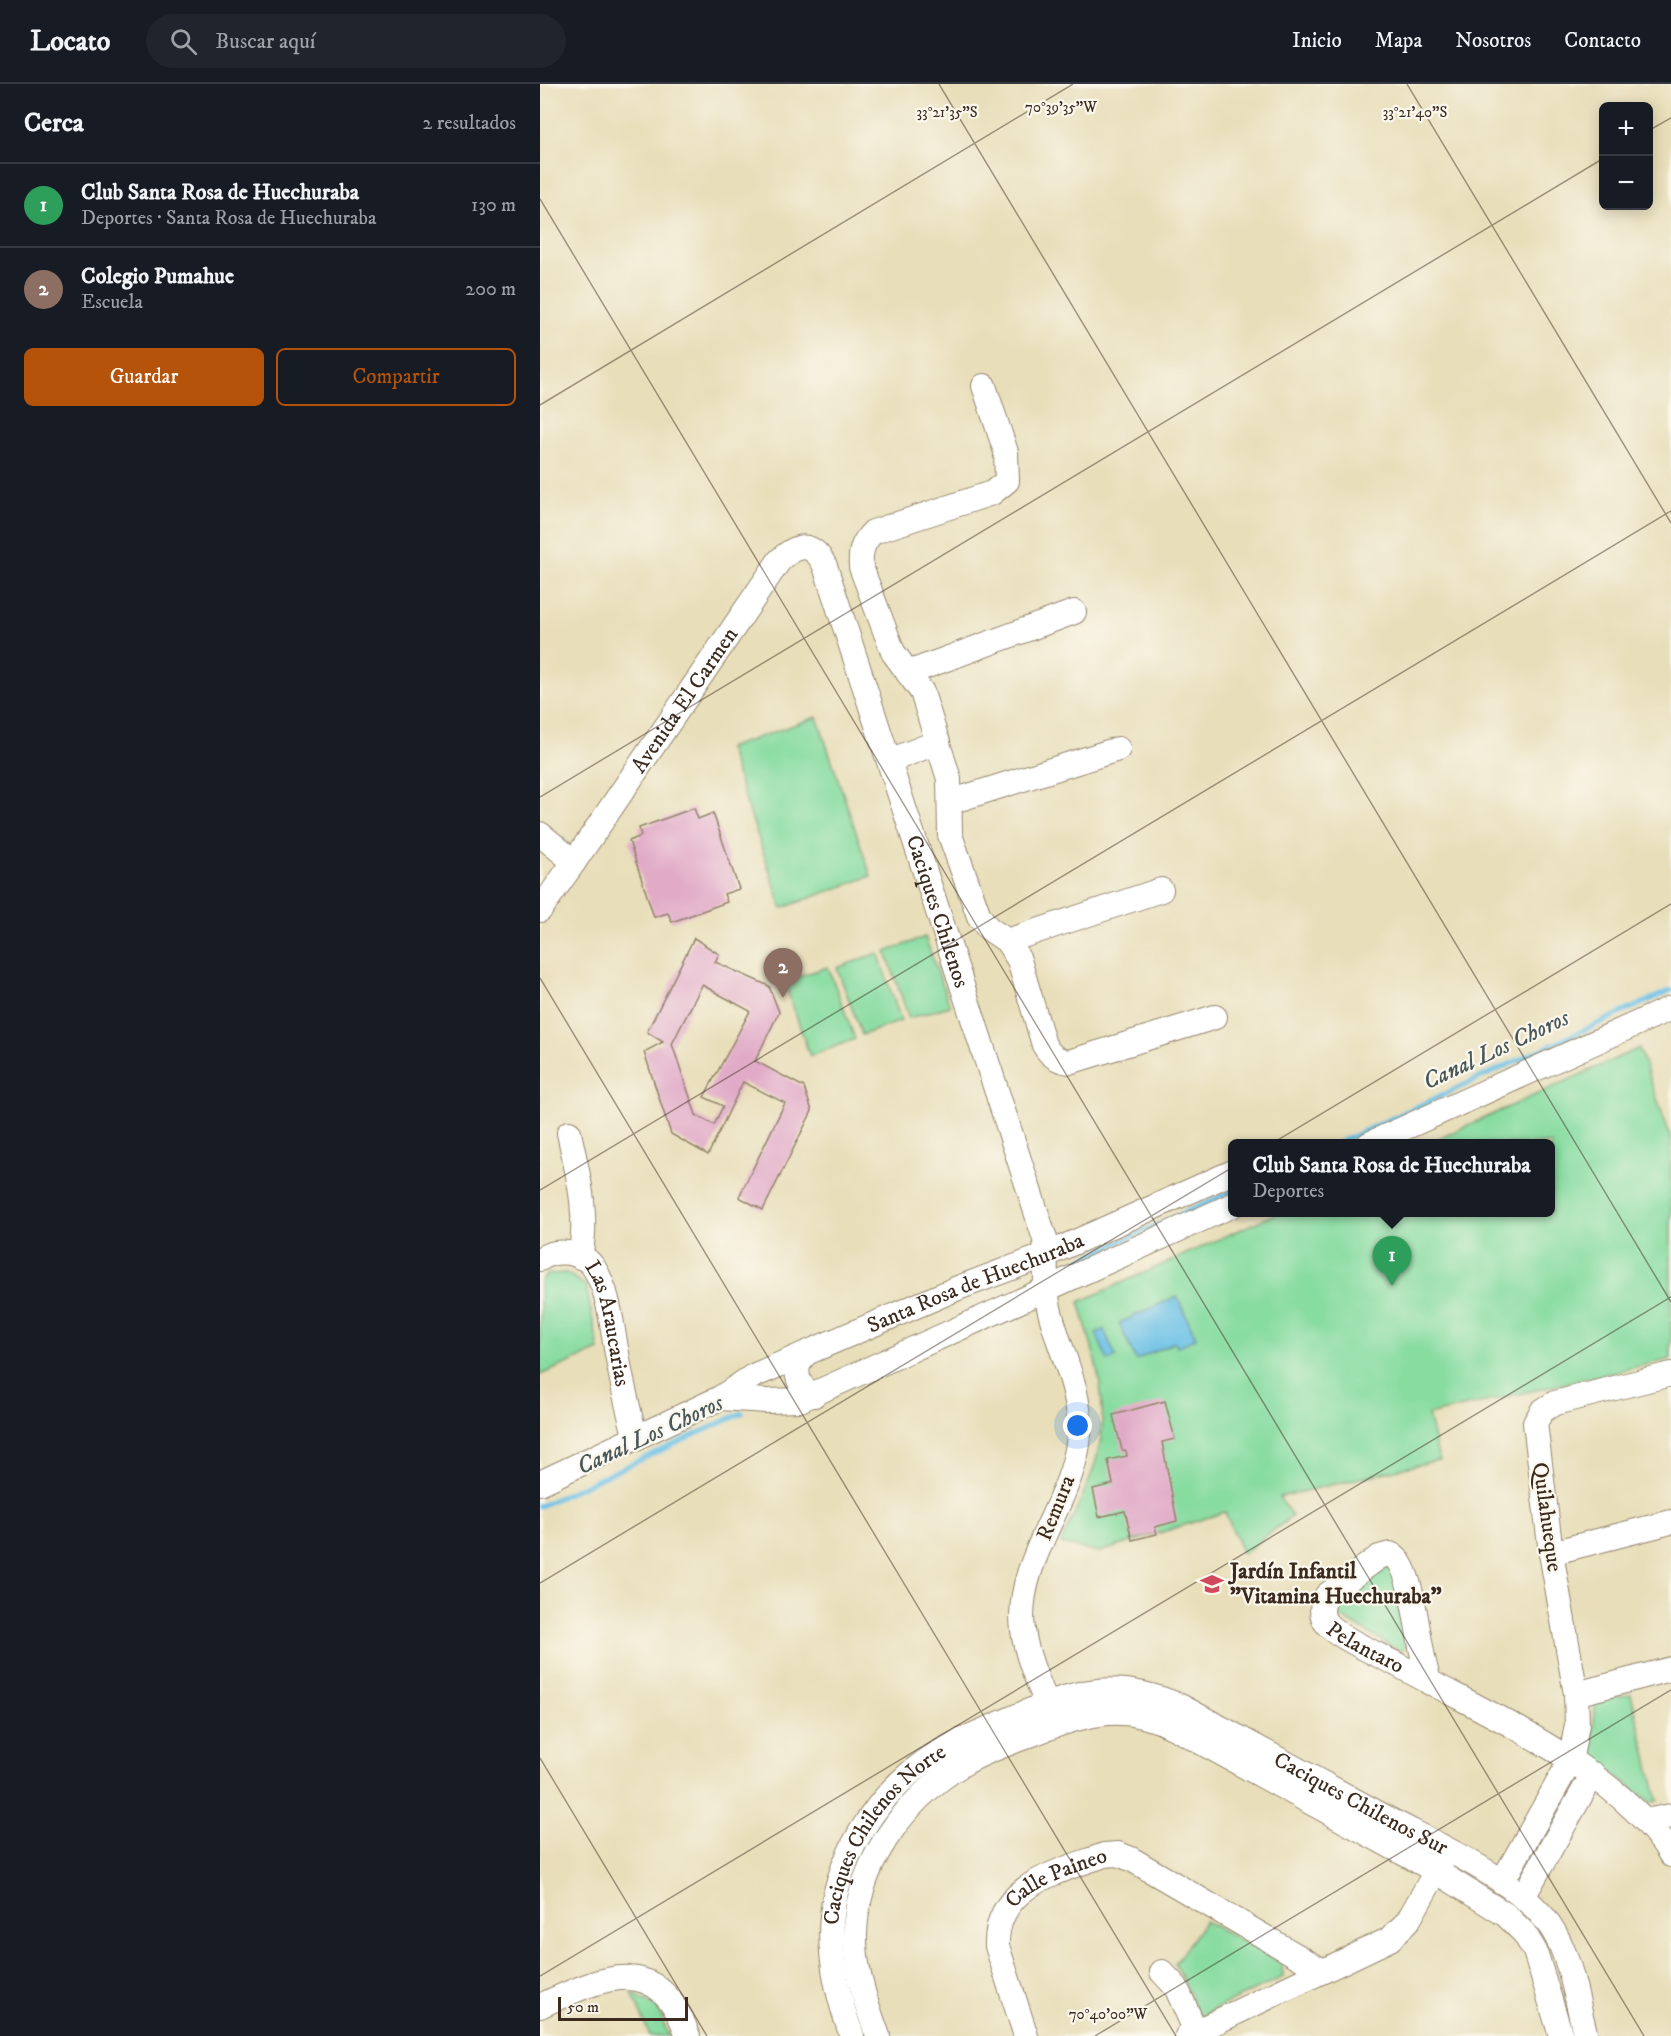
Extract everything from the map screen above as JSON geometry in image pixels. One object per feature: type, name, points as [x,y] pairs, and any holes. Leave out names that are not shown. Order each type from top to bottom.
[{"type":"street","points":[[984,386],[1006,452],[1009,472],[1002,488],[873,532],[862,546],[860,554],[865,577],[893,652],[922,692],[949,778],[951,835],[979,916],[988,928],[1007,941],[1019,960],[1044,1045],[1054,1057],[1061,1061],[1069,1062],[1215,1017]]},
{"type":"street","name":"Caciques Chilenos","points":[[804,546],[820,556],[825,566],[1045,1239],[1046,1288]]},
{"type":"street","name":"Avenida El Carmen","points":[[540,910],[779,561],[795,548],[804,546]]},
{"type":"street","points":[[908,672],[1074,612]]},
{"type":"street","points":[[888,761],[938,742]]},
{"type":"street","points":[[950,802],[1118,749]]},
{"type":"street","points":[[542,839],[574,862]]},
{"type":"street","points":[[1007,941],[1161,890]]},
{"type":"street","points":[[1378,1139],[1671,1008]]},
{"type":"street","points":[[568,1133],[584,1203],[585,1234],[580,1257]]},
{"type":"street","name":"Santa Rosa de Huechuraba","points":[[540,1483],[720,1398],[744,1380],[958,1288],[1046,1255],[1228,1174]]},
{"type":"street","name":"Santa Rosa de Huechuraba","points":[[720,1398],[785,1402],[814,1395],[1228,1206]]},
{"type":"street","name":"Las Araucarias","points":[[540,1258],[564,1252],[580,1257],[593,1266],[605,1289],[626,1404],[636,1439]]},
{"type":"street","name":"Remura","points":[[1046,1288],[1048,1305],[1074,1380],[1080,1421],[1073,1466],[1034,1562],[1023,1604],[1023,1632],[1051,1714]]},
{"type":"street","points":[[807,1353],[798,1366],[797,1377],[802,1388],[814,1395]]},
{"type":"street","name":"Quilahueque","points":[[1502,1882],[1548,1803],[1570,1758],[1577,1724],[1576,1694],[1551,1553],[1534,1434],[1539,1415],[1555,1403],[1671,1374]]},
{"type":"street","points":[[1551,1553],[1671,1522]]},
{"type":"street","name":"Pelantaro","points":[[1430,1683],[1422,1663],[1407,1574],[1398,1559],[1390,1554],[1379,1557],[1330,1591],[1324,1599],[1322,1609],[1328,1625],[1430,1683],[1570,1758],[1593,1774],[1646,1821],[1671,1856]]},
{"type":"street","points":[[1576,1694],[1671,1669]]},
{"type":"street","name":"Caciques Chilenos Sur","points":[[1051,1714],[1106,1690],[1120,1689],[1155,1695],[1182,1707],[1442,1861],[1524,1933],[1540,1963],[1561,2036]]},
{"type":"street","name":"Caciques Chilenos Norte","points":[[845,2034],[833,1956],[832,1914],[837,1893],[860,1833],[901,1781],[937,1753],[956,1742],[1051,1714]]},
{"type":"street","name":"Caciques Chilenos Norte","points":[[876,2029],[856,1955],[858,1908],[868,1876],[882,1845],[918,1798],[966,1762],[1051,1714]]},
{"type":"street","points":[[1523,1897],[1593,1774]]},
{"type":"street","points":[[901,1781],[918,1798]]},
{"type":"street","points":[[1646,1821],[1671,1816]]},
{"type":"street","name":"Calle Paineo","points":[[1026,2036],[997,1946],[997,1934],[1004,1911],[1010,1901],[1025,1887],[1104,1854],[1118,1854],[1131,1859],[1323,1971]]},
{"type":"street","points":[[1162,1972],[1176,1987],[1191,2034],[1397,1934],[1408,1921],[1442,1861]]},
{"type":"street","name":"Caciques Chilenos Sur","points":[[1442,1861],[1502,1882],[1523,1897],[1547,1921],[1556,1936],[1570,1976],[1586,2036]]},
{"type":"street","points":[[540,2006],[604,1979],[643,1979],[668,1997],[680,2014],[688,2036]]},
{"type":"street","points":[[845,2034],[876,2029]]},
{"type":"green space","points":[[817,717],[871,876],[782,908],[728,748]]},
{"type":"green space","points":[[925,937],[950,1006],[909,1018],[886,952]]},
{"type":"green space","points":[[878,953],[901,1021],[862,1035],[837,968]]},
{"type":"green space","points":[[828,967],[855,1039],[810,1056],[784,981]]},
{"type":"green space","points":[[1639,1048],[1671,1138],[1671,1359],[1428,1415],[1439,1460],[1279,1497],[1292,1516],[1243,1554],[1225,1512],[1100,1552],[1061,1544],[1091,1476],[1101,1434],[1099,1376],[1079,1302],[1268,1217],[1555,1217],[1555,1139],[1438,1139]]},
{"type":"green space","points":[[567,1273],[586,1286],[599,1350],[540,1375],[540,1281],[548,1274]]},
{"type":"green space","points":[[1388,1567],[1397,1572],[1406,1647],[1400,1651],[1337,1615],[1335,1604]]},
{"type":"green space","points":[[1631,1694],[1658,1801],[1650,1802],[1590,1755],[1596,1702]]},
{"type":"green space","points":[[1205,1921],[1282,1963],[1283,1977],[1200,2016],[1175,1963]]},
{"type":"green space","points":[[632,1993],[657,2007],[669,2036],[650,2036]]},
{"type":"water","points":[[1177,1296],[1196,1338],[1177,1347],[1175,1342],[1136,1360],[1119,1323]]},
{"type":"water","points":[[1104,1330],[1116,1357],[1108,1361],[1096,1333]]},
{"type":"building","points":[[694,808],[698,819],[713,813],[739,889],[724,894],[727,902],[672,922],[668,913],[654,917],[629,841],[641,836],[639,828]]},
{"type":"building","points":[[694,938],[719,954],[715,962],[769,986],[779,1012],[755,1061],[804,1087],[812,1111],[763,1210],[739,1197],[785,1103],[743,1082],[708,1155],[671,1134],[644,1052],[663,1042],[647,1032]],"holes":[[[702,985],[750,1011],[704,1097],[723,1106],[714,1125],[696,1115],[672,1044]]]},
{"type":"building","points":[[1165,1401],[1175,1439],[1162,1442],[1177,1521],[1155,1527],[1157,1534],[1132,1540],[1125,1511],[1099,1517],[1093,1489],[1113,1484],[1108,1460],[1127,1456],[1126,1451],[1122,1450],[1113,1415]]},
{"type":"waterway","name":"Canal Los Choros","points":[[1347,1139],[1671,990]]},
{"type":"waterway","name":"Canal Los Choros","points":[[1069,1265],[1228,1193]]},
{"type":"waterway","name":"Canal Los Choros","points":[[540,1506],[742,1413]]},
{"type":"place","name":"Colegio Pumahue","points":[[783,998]]},
{"type":"place","name":"Club Santa Rosa de Huechuraba","points":[[1392,1286]]},
{"type":"place","name":"Jardín Infantil \"Vitamina Huechuraba\"","points":[[1212,1584]]}]
